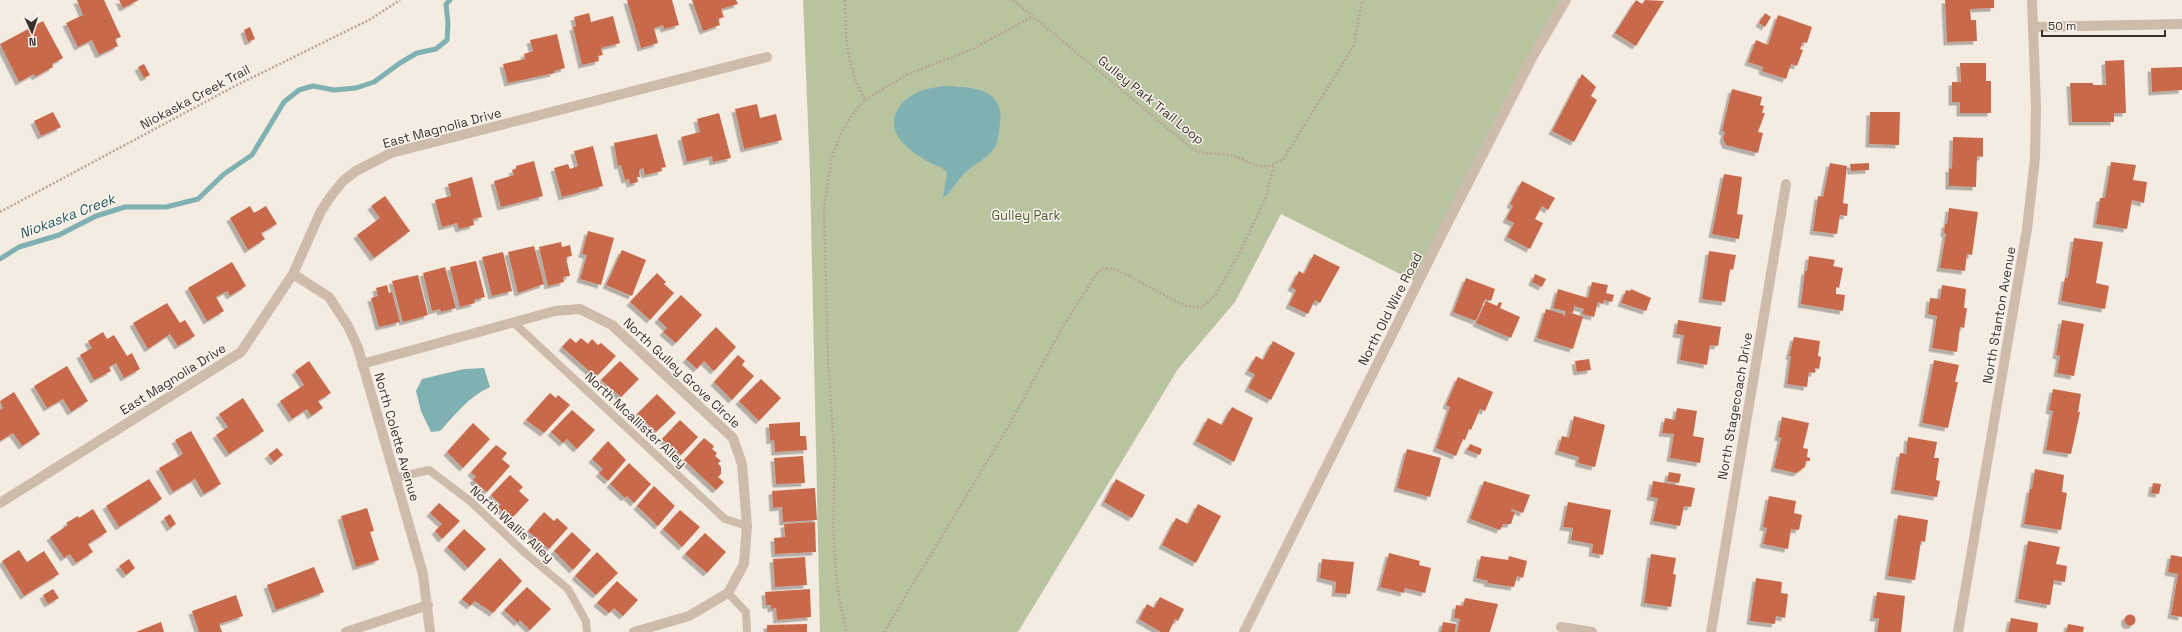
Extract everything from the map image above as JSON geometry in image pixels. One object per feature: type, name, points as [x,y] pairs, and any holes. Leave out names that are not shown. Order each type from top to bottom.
[{"type":"street","name":"North Old Wire Road","points":[[1244,632],[1533,56],[1566,0]]},
{"type":"street","name":"North Stanton Avenue","points":[[1958,632],[2027,229],[2035,158],[2036,107],[2032,0]]},
{"type":"street","points":[[2033,27],[2182,24]]},
{"type":"street","name":"East Magnolia Drive","points":[[0,503],[241,352],[293,274],[321,211],[331,196],[344,181],[372,162],[391,153],[767,57]]},
{"type":"street","name":"North Stagecoach Drive","points":[[1710,632],[1786,184]]},
{"type":"street","name":"North Colette Avenue","points":[[293,274],[329,297],[348,326],[358,348],[423,574],[428,605],[430,632]]},
{"type":"street","name":"North Gulley Grove Circle","points":[[362,364],[555,311],[580,309],[612,325],[733,438],[742,464],[747,526],[744,564],[728,593]]},
{"type":"street","points":[[634,632],[689,616],[728,593]]},
{"type":"street","points":[[346,632],[428,605]]},
{"type":"street","points":[[1562,627],[1592,632]]},
{"type":"lane","name":"North Mcallister Alley","points":[[513,322],[724,519],[747,526]]},
{"type":"lane","name":"North Wallis Alley","points":[[395,478],[429,470],[470,501],[525,553],[568,589],[586,621],[588,632]]},
{"type":"lane","points":[[728,593],[746,612],[747,632]]},
{"type":"path","name":"Niokaska Creek Trail","points":[[0,212],[235,86],[369,20],[400,0]]},
{"type":"path","points":[[845,0],[847,46],[857,85],[865,100]]},
{"type":"path","name":"Gulley Park Trail Loop","points":[[1013,0],[1194,150],[1203,154],[1230,155],[1254,166],[1274,165]]},
{"type":"path","points":[[884,632],[1011,422],[1062,328],[1096,274],[1103,268],[1115,269],[1184,305],[1201,308],[1216,294],[1242,248],[1266,197],[1274,165],[1284,158],[1293,146],[1354,45],[1362,0]]},
{"type":"path","points":[[846,632],[837,586],[833,536],[835,463],[828,362],[824,207],[832,157],[841,133],[853,114],[865,100],[906,75],[973,49],[1033,16]]},
{"type":"green space","name":"Gulley Park","points":[[803,0],[1566,0],[1418,283],[1281,214],[1235,302],[1178,369],[1018,632],[820,632],[810,173]]},
{"type":"water","points":[[944,86],[964,87],[984,91],[997,102],[1000,111],[1000,123],[999,135],[992,151],[970,168],[943,198],[947,173],[939,166],[922,158],[908,148],[897,135],[894,127],[894,119],[901,105],[917,92]]},
{"type":"water","points":[[484,368],[490,387],[469,401],[440,431],[431,432],[421,411],[416,391],[422,379],[464,369]]},
{"type":"building","points":[[77,0],[104,0],[121,37],[115,39],[118,46],[99,55],[92,40],[78,47],[66,23],[83,15]]},
{"type":"building","points":[[119,0],[139,0],[123,8]]},
{"type":"building","points":[[627,0],[672,0],[679,25],[664,29],[663,25],[654,28],[658,43],[641,48]]},
{"type":"building","points":[[692,0],[736,0],[738,4],[721,9],[724,17],[718,19],[720,25],[703,31]]},
{"type":"building","points":[[1636,0],[1642,4],[1645,0],[1664,1],[1636,46],[1615,33]]},
{"type":"building","points":[[1945,0],[1994,0],[1994,8],[1970,9],[1971,20],[1976,20],[1977,41],[1947,42]]},
{"type":"building","points":[[589,13],[591,22],[613,16],[620,43],[601,48],[603,55],[598,56],[599,61],[582,65],[573,27],[576,26],[574,17]]},
{"type":"building","points":[[1765,13],[1771,17],[1765,27],[1759,23]]},
{"type":"building","points":[[1778,15],[1812,27],[1807,43],[1803,42],[1800,49],[1803,50],[1797,66],[1791,64],[1786,79],[1762,71],[1763,67],[1748,62],[1756,40],[1768,45]]},
{"type":"building","points":[[43,21],[63,58],[52,64],[53,67],[35,77],[34,74],[19,82],[0,44]]},
{"type":"building","points":[[250,27],[255,39],[248,42],[244,30]]},
{"type":"building","points":[[557,34],[565,68],[554,71],[554,73],[508,83],[503,64],[525,59],[524,54],[533,51],[530,40]]},
{"type":"building","points":[[2124,60],[2126,113],[2114,113],[2114,122],[2072,122],[2070,83],[2093,83],[2093,85],[2106,85],[2105,61]]},
{"type":"building","points":[[1960,63],[1986,63],[1986,81],[1991,81],[1991,113],[1960,113],[1960,102],[1952,102],[1952,82],[1961,82]]},
{"type":"building","points":[[144,64],[150,75],[144,78],[138,67]]},
{"type":"building","points":[[2182,67],[2182,90],[2152,92],[2151,68]]},
{"type":"building","points":[[1582,74],[1596,87],[1591,96],[1597,100],[1574,142],[1552,131]]},
{"type":"building","points":[[1732,89],[1762,97],[1760,105],[1764,106],[1762,113],[1765,113],[1758,132],[1763,133],[1758,153],[1726,145],[1723,138],[1725,132],[1722,131]]},
{"type":"building","points":[[757,104],[760,118],[776,114],[782,140],[744,149],[735,109]]},
{"type":"building","points":[[53,112],[61,127],[41,136],[34,121]]},
{"type":"building","points":[[1870,112],[1900,112],[1899,145],[1869,144]]},
{"type":"building","points":[[719,113],[731,158],[713,162],[712,156],[687,162],[681,137],[700,132],[697,119]]},
{"type":"building","points":[[657,134],[666,167],[661,168],[662,171],[645,175],[643,168],[639,170],[640,177],[637,177],[638,182],[630,184],[629,179],[625,180],[621,165],[618,166],[614,143]]},
{"type":"building","points":[[1953,137],[1983,138],[1983,157],[1977,156],[1976,187],[1949,186],[1949,168],[1952,169]]},
{"type":"building","points":[[593,146],[603,186],[562,197],[554,168],[568,164],[570,169],[578,166],[574,151]]},
{"type":"building","points":[[534,161],[543,196],[501,207],[494,181],[514,175],[512,170],[516,169],[516,166]]},
{"type":"building","points":[[2111,162],[2136,165],[2133,180],[2147,182],[2144,203],[2132,200],[2127,229],[2096,224],[2100,198],[2105,198]]},
{"type":"building","points":[[1830,163],[1847,166],[1843,203],[1848,204],[1847,216],[1840,215],[1837,234],[1813,231],[1818,196],[1823,197]]},
{"type":"building","points":[[1869,163],[1869,170],[1851,171],[1850,164]]},
{"type":"building","points":[[1724,174],[1742,177],[1737,214],[1743,215],[1739,239],[1712,234]]},
{"type":"building","points":[[472,177],[482,217],[473,219],[474,225],[459,229],[457,223],[442,227],[435,200],[451,196],[448,184]]},
{"type":"building","points":[[1522,181],[1555,198],[1548,210],[1542,206],[1535,219],[1543,223],[1530,249],[1507,237],[1514,223],[1506,219],[1513,206],[1510,204]]},
{"type":"building","points":[[385,196],[410,231],[374,258],[357,235],[380,218],[371,206]]},
{"type":"building","points":[[250,206],[254,213],[266,206],[277,224],[261,233],[265,239],[248,250],[230,218]]},
{"type":"building","points":[[1949,208],[1978,212],[1972,255],[1967,254],[1965,271],[1940,268],[1946,234],[1944,233],[1945,224],[1947,224]]},
{"type":"building","points":[[588,231],[614,238],[601,285],[580,279],[587,255],[582,254]]},
{"type":"building","points":[[2074,238],[2103,242],[2096,283],[2109,286],[2105,309],[2061,301],[2065,278],[2068,278]]},
{"type":"building","points":[[561,242],[562,247],[570,245],[572,256],[566,257],[570,276],[563,277],[564,282],[548,286],[539,247]]},
{"type":"building","points":[[534,246],[544,284],[518,293],[508,252]]},
{"type":"building","points":[[622,250],[646,260],[632,296],[606,285]]},
{"type":"building","points":[[1709,251],[1736,255],[1733,270],[1730,269],[1725,302],[1702,299]]},
{"type":"building","points":[[503,252],[512,291],[492,296],[482,257]]},
{"type":"building","points":[[1314,254],[1340,267],[1320,303],[1315,300],[1308,314],[1289,305],[1296,290],[1291,287],[1299,271],[1304,274]]},
{"type":"building","points":[[1809,256],[1835,260],[1833,266],[1843,268],[1839,288],[1836,287],[1836,294],[1845,295],[1843,311],[1801,304],[1805,271],[1807,271]]},
{"type":"building","points":[[476,261],[485,297],[474,300],[475,303],[460,307],[450,267]]},
{"type":"building","points":[[232,262],[246,286],[230,296],[227,291],[216,297],[224,311],[207,321],[188,288]]},
{"type":"building","points":[[445,267],[456,308],[441,312],[440,309],[432,311],[423,273]]},
{"type":"building","points":[[657,273],[666,282],[664,284],[674,293],[650,320],[630,302]]},
{"type":"building","points":[[1535,274],[1546,279],[1542,287],[1532,282]]},
{"type":"building","points":[[418,275],[428,315],[403,322],[392,281]]},
{"type":"building","points":[[1466,278],[1495,289],[1491,301],[1485,299],[1476,321],[1453,312]]},
{"type":"building","points":[[1592,282],[1608,285],[1606,293],[1614,295],[1612,302],[1604,300],[1603,304],[1598,302],[1594,317],[1582,314],[1584,309],[1574,306],[1573,313],[1553,308],[1558,289],[1588,298]]},
{"type":"building","points":[[387,285],[389,293],[392,292],[400,322],[379,327],[371,298],[378,296],[376,288]]},
{"type":"building","points":[[1942,285],[1966,289],[1964,308],[1967,308],[1964,328],[1960,327],[1957,352],[1932,348],[1937,316],[1928,314],[1930,298],[1940,299]]},
{"type":"building","points":[[1631,289],[1651,298],[1646,311],[1621,303],[1626,290],[1630,291]]},
{"type":"building","points":[[681,295],[702,315],[676,343],[663,332],[667,328],[658,319]]},
{"type":"building","points":[[1486,301],[1497,306],[1499,302],[1502,303],[1500,308],[1520,317],[1511,338],[1476,323]]},
{"type":"building","points":[[167,303],[180,323],[185,320],[195,336],[178,346],[170,334],[148,349],[133,323]]},
{"type":"building","points":[[1546,309],[1563,314],[1564,317],[1566,311],[1583,317],[1573,349],[1537,338]]},
{"type":"building","points":[[1678,320],[1721,327],[1718,346],[1710,345],[1707,365],[1680,360],[1684,335],[1676,334]]},
{"type":"building","points":[[2062,320],[2084,324],[2074,376],[2057,373],[2060,356],[2056,355]]},
{"type":"building","points":[[716,327],[736,347],[714,371],[704,361],[697,369],[686,359]]},
{"type":"building","points":[[103,332],[107,339],[114,335],[127,356],[132,353],[140,369],[124,378],[116,363],[109,367],[111,371],[94,380],[80,355],[92,348],[88,341]]},
{"type":"building","points":[[1794,337],[1820,341],[1818,356],[1821,357],[1819,369],[1815,368],[1815,373],[1809,372],[1807,387],[1787,384],[1791,356],[1789,356]]},
{"type":"building","points":[[570,338],[576,343],[581,338],[588,344],[592,339],[598,345],[601,343],[616,356],[596,377],[562,347]]},
{"type":"building","points":[[1273,341],[1295,353],[1271,400],[1248,388],[1255,374],[1248,371],[1256,356],[1263,360]]},
{"type":"building","points":[[738,355],[745,361],[742,365],[754,376],[732,400],[714,382]]},
{"type":"building","points":[[1589,359],[1591,370],[1577,372],[1575,361]]},
{"type":"building","points":[[1934,360],[1959,365],[1955,382],[1958,382],[1948,428],[1922,423]]},
{"type":"building","points":[[309,361],[331,393],[318,401],[323,408],[311,416],[307,409],[292,419],[280,401],[304,385],[295,371]]},
{"type":"building","points":[[620,361],[639,379],[621,397],[601,380]]},
{"type":"building","points":[[67,366],[88,401],[71,412],[63,399],[47,408],[34,386]]},
{"type":"building","points":[[1458,377],[1493,392],[1485,411],[1480,409],[1471,430],[1469,429],[1465,440],[1463,439],[1456,456],[1436,448],[1450,407],[1446,405]]},
{"type":"building","points":[[761,379],[781,398],[759,421],[739,401]]},
{"type":"building","points":[[2053,389],[2081,394],[2078,412],[2080,412],[2071,454],[2046,450],[2053,411],[2049,410]]},
{"type":"building","points":[[14,392],[40,434],[22,446],[13,433],[0,441],[0,410],[3,408],[0,401]]},
{"type":"building","points":[[550,393],[556,398],[558,395],[570,405],[544,433],[526,420]]},
{"type":"building","points":[[657,394],[676,413],[656,432],[637,414]]},
{"type":"building","points":[[243,398],[264,431],[229,454],[216,435],[228,427],[219,414]]},
{"type":"building","points":[[1232,407],[1253,418],[1234,462],[1196,441],[1208,418],[1222,425]]},
{"type":"building","points":[[1677,408],[1697,411],[1693,436],[1704,438],[1700,463],[1670,458],[1674,434],[1662,433],[1665,418],[1675,420]]},
{"type":"building","points":[[572,410],[595,430],[577,449],[567,439],[563,443],[551,432]]},
{"type":"building","points":[[1574,416],[1605,425],[1595,467],[1578,463],[1579,457],[1558,451],[1562,436],[1569,438]]},
{"type":"building","points":[[1782,417],[1809,423],[1803,448],[1808,449],[1807,457],[1810,458],[1810,461],[1806,461],[1805,467],[1796,473],[1774,468],[1781,438],[1778,437]]},
{"type":"building","points":[[680,420],[698,437],[681,455],[662,439]]},
{"type":"building","points":[[800,422],[800,436],[806,436],[807,450],[775,452],[774,440],[770,441],[769,424]]},
{"type":"building","points":[[473,423],[490,439],[463,468],[447,452]]},
{"type":"building","points":[[191,431],[221,484],[204,494],[195,479],[173,492],[159,468],[183,454],[175,440]]},
{"type":"building","points":[[1908,437],[1937,442],[1934,458],[1939,458],[1936,480],[1940,481],[1937,497],[1894,490],[1900,453],[1906,454]]},
{"type":"building","points":[[704,438],[714,446],[712,449],[717,453],[715,456],[721,461],[718,463],[721,467],[721,474],[718,477],[724,482],[716,490],[684,460]]},
{"type":"building","points":[[608,441],[626,460],[608,481],[599,473],[603,469],[592,459]]},
{"type":"building","points":[[1470,444],[1482,449],[1480,455],[1467,450]]},
{"type":"building","points":[[496,445],[507,453],[502,459],[510,466],[487,492],[473,480],[476,477],[471,472]]},
{"type":"building","points":[[277,448],[283,455],[274,462],[268,455]]},
{"type":"building","points":[[1407,449],[1441,458],[1430,497],[1397,488]]},
{"type":"building","points":[[803,456],[805,483],[776,484],[774,458]]},
{"type":"building","points":[[629,463],[651,484],[634,503],[627,496],[625,498],[610,484]]},
{"type":"building","points":[[2035,469],[2064,475],[2062,492],[2067,493],[2061,530],[2024,524]]},
{"type":"building","points":[[1669,472],[1681,474],[1679,483],[1667,481]]},
{"type":"building","points":[[510,475],[523,487],[519,491],[529,500],[511,519],[498,507],[501,505],[491,495]]},
{"type":"building","points":[[149,479],[162,499],[119,527],[106,506]]},
{"type":"building","points":[[1116,479],[1145,495],[1132,518],[1104,502]]},
{"type":"building","points":[[1484,481],[1530,495],[1523,513],[1512,509],[1511,511],[1515,512],[1511,524],[1503,524],[1500,530],[1470,519]]},
{"type":"building","points":[[1653,481],[1695,488],[1691,507],[1684,506],[1680,526],[1653,521],[1658,498],[1650,497]]},
{"type":"building","points":[[2153,483],[2161,484],[2159,494],[2151,493]]},
{"type":"building","points":[[654,486],[675,506],[658,526],[637,506]]},
{"type":"building","points":[[815,488],[817,520],[783,522],[782,507],[773,508],[772,491]]},
{"type":"building","points":[[1769,496],[1796,501],[1794,513],[1802,515],[1799,530],[1791,529],[1788,549],[1763,544],[1767,528],[1763,527]]},
{"type":"building","points":[[1568,502],[1611,510],[1603,555],[1592,553],[1593,544],[1571,540],[1573,528],[1563,527]]},
{"type":"building","points":[[439,503],[460,521],[442,539],[435,531],[442,524],[430,513]]},
{"type":"building","points":[[1198,504],[1221,516],[1196,563],[1162,545],[1176,518],[1188,524]]},
{"type":"building","points":[[367,508],[374,531],[370,532],[379,560],[356,567],[341,516]]},
{"type":"building","points":[[93,509],[107,532],[88,544],[93,552],[76,563],[70,554],[64,558],[50,537],[68,525],[66,523],[78,516],[79,518]]},
{"type":"building","points":[[680,510],[700,527],[682,547],[663,529]]},
{"type":"building","points":[[544,512],[554,521],[557,518],[568,528],[549,549],[528,531]]},
{"type":"building","points":[[170,514],[176,524],[170,528],[164,518]]},
{"type":"building","points":[[1898,515],[1928,520],[1925,542],[1921,541],[1915,580],[1888,576]]},
{"type":"building","points":[[815,522],[816,552],[775,554],[774,538],[785,537],[784,524]]},
{"type":"building","points":[[464,529],[486,549],[468,568],[447,547]]},
{"type":"building","points":[[572,532],[591,550],[573,570],[554,551]]},
{"type":"building","points":[[705,533],[726,552],[707,573],[685,554]]},
{"type":"building","points":[[2028,541],[2060,547],[2056,564],[2067,566],[2065,582],[2054,580],[2050,605],[2018,599]]},
{"type":"building","points":[[19,550],[27,562],[44,551],[59,574],[24,596],[2,561]]},
{"type":"building","points":[[597,552],[618,573],[596,595],[575,576]]},
{"type":"building","points":[[1389,553],[1420,561],[1419,565],[1431,568],[1425,593],[1405,588],[1404,593],[1380,587]]},
{"type":"building","points":[[1651,554],[1676,558],[1673,574],[1676,575],[1671,607],[1644,603]]},
{"type":"building","points":[[2171,555],[2182,557],[2182,617],[2171,615],[2178,574],[2168,572]]},
{"type":"building","points":[[1481,556],[1508,560],[1509,556],[1527,561],[1523,578],[1517,576],[1514,587],[1487,583],[1488,581],[1476,578]]},
{"type":"building","points":[[805,557],[807,585],[775,587],[773,559]]},
{"type":"building","points":[[500,558],[522,581],[493,613],[475,601],[470,606],[462,599]]},
{"type":"building","points":[[129,559],[135,568],[126,575],[119,566]]},
{"type":"building","points":[[1322,559],[1354,562],[1350,594],[1335,593],[1336,582],[1320,578]]},
{"type":"building","points":[[314,567],[324,592],[276,610],[267,585]]},
{"type":"building","points":[[1756,578],[1782,582],[1781,593],[1788,594],[1785,618],[1776,616],[1775,624],[1750,621]]},
{"type":"building","points":[[617,581],[638,600],[623,616],[614,608],[609,613],[597,603]]},
{"type":"building","points":[[527,587],[551,609],[530,630],[520,620],[518,623],[504,610]]},
{"type":"building","points":[[53,589],[59,598],[48,604],[43,595]]},
{"type":"building","points":[[810,589],[811,617],[777,620],[776,608],[771,609],[771,605],[766,605],[765,592]]},
{"type":"building","points":[[1877,592],[1905,596],[1901,632],[1877,632],[1879,618],[1873,618]]},
{"type":"building","points":[[236,595],[243,616],[219,624],[222,632],[199,632],[192,611]]},
{"type":"building","points":[[1160,597],[1184,609],[1178,621],[1175,619],[1169,632],[1161,632],[1139,619],[1147,604],[1154,608]]},
{"type":"building","points":[[1465,598],[1498,604],[1490,632],[1457,632],[1460,619],[1454,618],[1456,605],[1463,606]]},
{"type":"building","points":[[2128,615],[2132,615],[2134,616],[2134,624],[2128,625],[2125,622],[2125,618]]},
{"type":"building","points":[[2011,618],[2038,623],[2037,632],[2008,632]]},
{"type":"building","points":[[161,622],[164,632],[136,632]]},
{"type":"building","points":[[1443,622],[1456,624],[1455,632],[1441,632]]},
{"type":"building","points":[[807,624],[807,632],[767,632],[767,625]]},
{"type":"building","points":[[2068,624],[2084,627],[2083,632],[2066,632]]},
{"type":"waterway","name":"Niokaska Creek","points":[[0,259],[19,247],[59,235],[96,216],[125,207],[166,207],[198,199],[224,174],[252,155],[284,102],[299,90],[313,86],[334,90],[356,88],[374,82],[400,63],[417,53],[436,49],[447,40],[448,23],[446,4],[450,0]]}]
